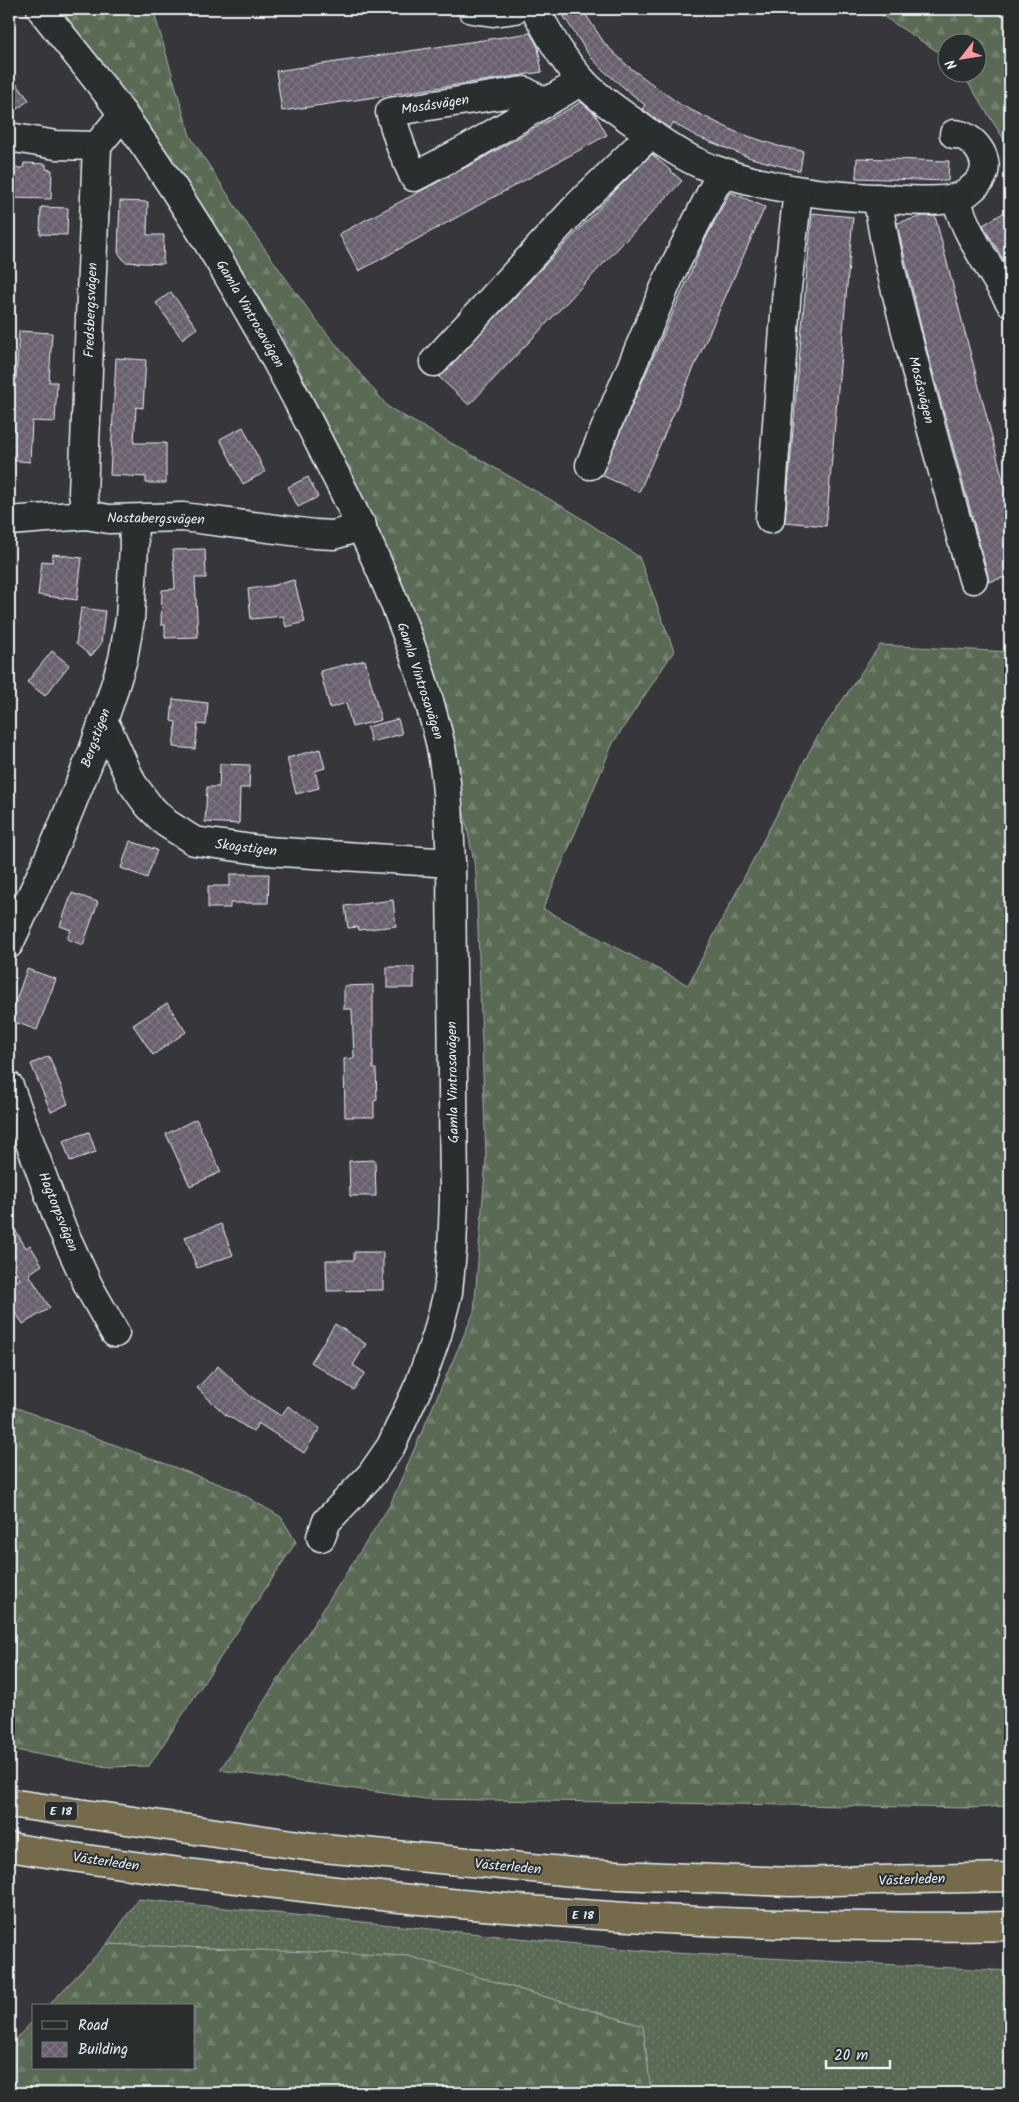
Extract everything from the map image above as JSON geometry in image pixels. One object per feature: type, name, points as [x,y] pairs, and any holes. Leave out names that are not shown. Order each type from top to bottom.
[{"type":"highway","name":"Västerleden","points":[[9,1803],[314,1847],[594,1874],[790,1882],[1010,1877]]},
{"type":"highway","name":"Västerleden","points":[[9,1847],[96,1861],[316,1890],[590,1915],[780,1924],[948,1928],[1010,1926]]},
{"type":"street","name":"Gamla Vintrosavägen","points":[[41,9],[123,114],[208,241],[298,400],[362,526],[404,627],[440,740],[449,814],[450,863],[454,1200],[448,1292],[437,1335],[420,1383],[392,1446],[371,1475],[327,1522],[320,1537]]},
{"type":"street","points":[[472,9],[493,12],[515,9]]},
{"type":"street","points":[[535,9],[552,42],[582,81],[593,92],[666,145],[709,168],[798,191],[918,200],[956,198],[966,194],[975,186],[982,177],[985,168],[980,152],[971,140],[959,134],[954,134]]},
{"type":"street","name":"Mosåsvägen","points":[[545,103],[524,91],[390,112],[401,147],[414,177],[467,149],[545,103],[582,81]]},
{"type":"street","points":[[9,137],[56,145],[97,146],[123,114]]},
{"type":"street","points":[[434,362],[581,202],[650,134]]},
{"type":"street","name":"Fredsbergsvägen","points":[[86,515],[83,493],[97,146]]},
{"type":"street","points":[[590,465],[671,273],[715,185],[727,173]]},
{"type":"street","points":[[770,519],[786,288],[798,191]]},
{"type":"street","name":"Mosåsvägen","points":[[878,198],[881,225],[897,296],[973,579]]},
{"type":"street","points":[[956,198],[960,212],[1010,302]]},
{"type":"street","name":"Nastabergsvägen","points":[[9,521],[86,515],[109,519],[190,517],[334,535],[362,526]]},
{"type":"street","name":"Bergstigen","points":[[9,944],[57,840],[102,725],[123,658],[130,619],[134,545],[133,519]]},
{"type":"street","name":"Skogstigen","points":[[102,725],[107,728],[132,783],[148,805],[166,823],[194,841],[267,851],[450,863]]},
{"type":"street","name":"Hagtorpsvägen","points":[[9,1086],[60,1224],[89,1287],[115,1333]]},
{"type":"green space","points":[[59,9],[153,9],[190,136],[244,220],[315,319],[388,407],[572,512],[639,557],[674,651],[613,743],[543,909],[688,985],[816,739],[880,645],[1010,652],[1010,1806],[970,1808],[426,1799],[220,1770],[390,1505],[474,1312],[486,1159],[476,872],[446,725],[407,597],[351,476],[282,334],[162,148]]},
{"type":"green space","points":[[872,9],[1010,9],[1010,149],[968,82],[986,82],[986,32],[936,32],[936,51]]},
{"type":"green space","points":[[9,1405],[235,1490],[281,1517],[296,1542],[149,1766],[107,1767],[9,1749]]},
{"type":"green space","points":[[138,1899],[655,1952],[1010,1971],[1010,2093],[651,2093],[643,2026],[408,1956],[107,1944]]},
{"type":"green space","points":[[107,1944],[408,1956],[643,2026],[651,2093],[9,2093],[9,2046],[32,2022],[32,2070],[195,2070],[195,2004],[50,2004]]},
{"type":"building","points":[[559,9],[582,9],[605,44],[629,67],[681,105],[736,132],[778,146],[803,151],[800,171],[751,158],[698,137],[673,123],[669,128],[667,127],[642,109],[645,105],[604,71],[589,55]]},
{"type":"building","points":[[530,33],[538,47],[542,72],[282,111],[276,71]]},
{"type":"building","points":[[9,74],[29,100],[9,115]]},
{"type":"building","points":[[581,102],[595,114],[607,135],[359,271],[339,234],[474,163]]},
{"type":"building","points":[[652,154],[682,181],[469,405],[439,377]]},
{"type":"building","points":[[857,158],[949,161],[948,181],[856,178]]},
{"type":"building","points":[[24,163],[46,164],[46,169],[52,170],[51,199],[9,198],[9,168],[23,168]]},
{"type":"building","points":[[730,192],[765,207],[639,492],[601,475],[705,240]]},
{"type":"building","points":[[120,201],[148,202],[147,235],[164,235],[163,264],[125,262],[118,252]]},
{"type":"building","points":[[41,207],[68,208],[67,235],[40,234]]},
{"type":"building","points":[[1010,209],[1010,271],[983,225]]},
{"type":"building","points":[[812,213],[853,217],[826,526],[785,522]]},
{"type":"building","points":[[923,216],[935,216],[1010,507],[1010,576],[988,582],[988,575],[925,343],[897,223]]},
{"type":"building","points":[[171,292],[197,328],[182,339],[156,303]]},
{"type":"building","points":[[19,331],[52,333],[49,382],[57,382],[55,422],[32,421],[30,462],[9,460],[9,424],[11,424],[13,379],[16,380]]},
{"type":"building","points":[[116,358],[146,360],[143,408],[136,407],[134,443],[166,443],[166,483],[146,483],[146,477],[110,475]]},
{"type":"building","points":[[243,427],[265,472],[243,484],[220,439]]},
{"type":"building","points":[[308,477],[318,497],[298,507],[288,487]]},
{"type":"building","points":[[205,549],[206,578],[195,578],[198,637],[165,638],[165,625],[161,625],[162,590],[175,589],[173,550]]},
{"type":"building","points":[[53,554],[82,558],[77,600],[38,595],[42,561],[52,562]]},
{"type":"building","points":[[294,580],[305,622],[286,627],[283,616],[251,619],[248,589]]},
{"type":"building","points":[[81,608],[105,611],[101,644],[91,656],[76,644]]},
{"type":"building","points":[[52,651],[69,665],[45,696],[27,682]]},
{"type":"building","points":[[365,660],[381,720],[352,727],[346,703],[330,708],[320,671]]},
{"type":"building","points":[[173,699],[208,703],[206,725],[198,724],[195,749],[173,747],[176,722],[171,721]]},
{"type":"building","points":[[398,719],[402,734],[371,742],[367,727]]},
{"type":"building","points":[[320,749],[325,768],[315,771],[319,788],[296,794],[287,758]]},
{"type":"building","points":[[220,764],[250,765],[249,788],[240,788],[239,824],[205,822],[207,787],[219,787]]},
{"type":"building","points":[[130,841],[157,850],[147,878],[121,868]]},
{"type":"building","points":[[230,874],[269,874],[268,903],[230,903],[230,908],[208,908],[208,886],[230,886]]},
{"type":"building","points":[[72,893],[98,902],[83,945],[67,939],[71,930],[60,926]]},
{"type":"building","points":[[393,900],[396,926],[359,930],[358,927],[348,928],[345,906]]},
{"type":"building","points":[[387,967],[414,967],[414,988],[387,988]]},
{"type":"building","points":[[27,969],[56,979],[37,1030],[9,1020]]},
{"type":"building","points":[[373,985],[373,1069],[376,1069],[377,1100],[374,1101],[374,1117],[345,1117],[344,1059],[354,1058],[352,1009],[344,1009],[344,986]]},
{"type":"building","points":[[167,1003],[186,1032],[153,1055],[133,1025]]},
{"type":"building","points":[[49,1056],[68,1104],[51,1112],[31,1064]]},
{"type":"building","points":[[196,1119],[221,1172],[190,1186],[166,1134]]},
{"type":"building","points":[[89,1132],[96,1152],[70,1161],[63,1141]]},
{"type":"building","points":[[375,1160],[376,1196],[350,1196],[349,1161]]},
{"type":"building","points":[[9,1220],[26,1248],[30,1245],[42,1265],[29,1274],[50,1308],[23,1324],[9,1302],[9,1286],[20,1279],[9,1262]]},
{"type":"building","points":[[221,1224],[233,1255],[197,1268],[185,1237]]},
{"type":"building","points":[[354,1252],[383,1252],[383,1290],[327,1291],[326,1260],[354,1260]]},
{"type":"building","points":[[335,1324],[366,1344],[353,1365],[365,1373],[354,1390],[311,1362]]},
{"type":"building","points":[[218,1366],[250,1396],[281,1416],[288,1406],[320,1428],[304,1453],[258,1423],[253,1432],[228,1417],[197,1388]]}]
